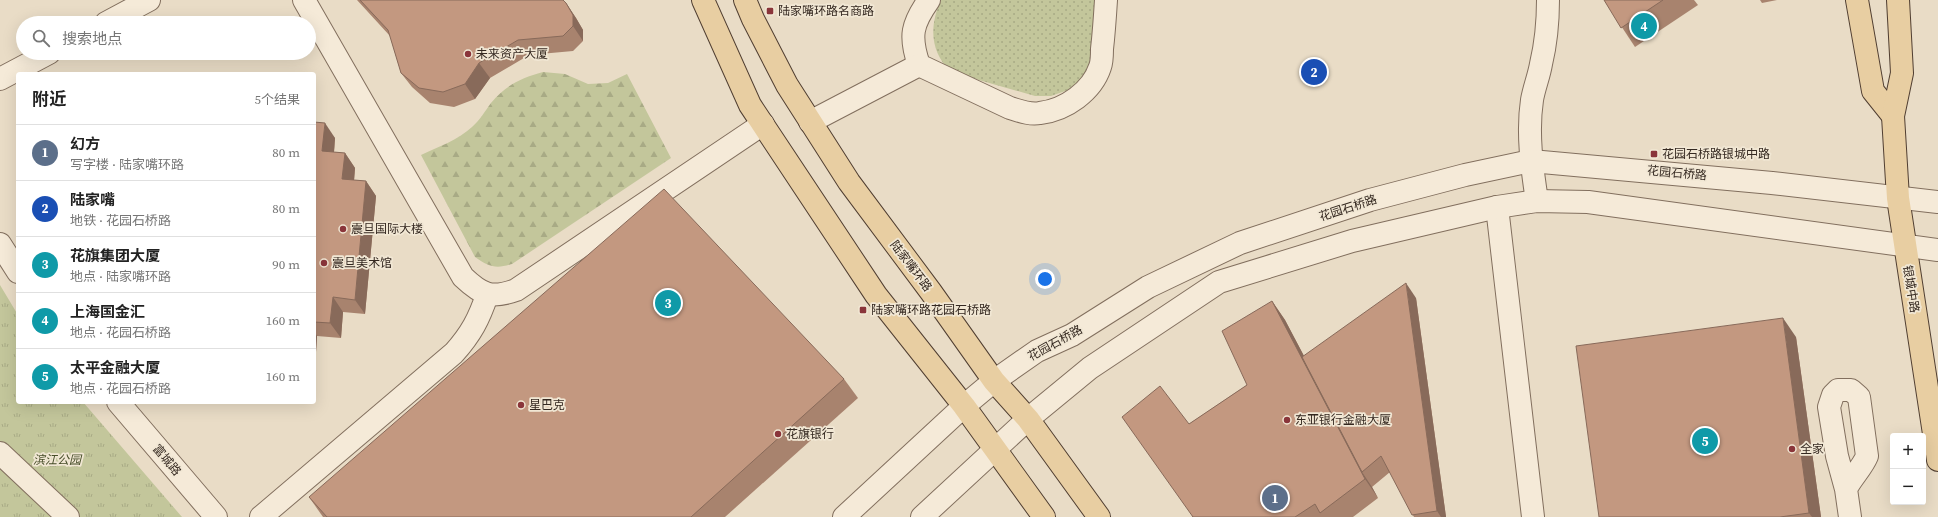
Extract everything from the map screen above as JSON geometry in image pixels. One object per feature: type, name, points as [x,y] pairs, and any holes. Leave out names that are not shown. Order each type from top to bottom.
[{"type":"main road","points":[[703,0],[750,104],[763,124],[876,295],[964,406],[1044,517]]},
{"type":"main road","name":"陆家嘴环路","points":[[745,0],[753,19],[787,85],[849,182],[931,292],[994,381],[1028,419],[1099,517]]},
{"type":"main road","points":[[1857,0],[1873,91],[1893,116]]},
{"type":"main road","name":"银城中路","points":[[1898,0],[1902,74],[1893,116],[1898,198],[1938,460]]},
{"type":"street","points":[[119,16],[149,0]]},
{"type":"street","points":[[304,0],[313,16]]},
{"type":"street","points":[[929,0],[918,16],[914,29],[915,54],[919,65],[1010,108],[1025,113],[1039,114],[1054,110],[1078,98],[1086,90],[1101,66],[1106,0]]},
{"type":"street","points":[[1537,201],[1531,161],[1530,129],[1532,100],[1546,40],[1548,0]]},
{"type":"street","points":[[316,21],[463,277],[473,287],[486,295],[503,295],[516,290],[763,124]]},
{"type":"street","points":[[0,79],[36,60]]},
{"type":"street","points":[[810,122],[919,65]]},
{"type":"street","name":"花园石桥路","points":[[844,517],[964,406],[994,381],[1037,351],[1072,335],[1148,287],[1240,243],[1370,200],[1465,175],[1531,161],[1726,178],[1938,202]]},
{"type":"street","points":[[922,517],[1028,419],[1090,368],[1219,282],[1352,241],[1497,207],[1537,201],[1588,202],[1938,250]]},
{"type":"street","points":[[1497,207],[1533,517]]},
{"type":"street","points":[[0,244],[16,269]]},
{"type":"street","points":[[262,517],[454,352],[476,325],[486,295]]},
{"type":"street","name":"富城路","points":[[120,404],[216,517]]},
{"type":"street","points":[[0,453],[68,517]]},
{"type":"street","points":[[1846,489],[1850,517]]},
{"type":"green space","points":[[941,0],[1096,0],[1094,33],[1089,68],[1080,80],[1068,90],[1051,96],[1035,96],[951,72],[944,64],[935,47],[933,29]]},
{"type":"green space","points":[[543,72],[565,74],[588,84],[608,83],[627,74],[671,158],[512,264],[497,267],[489,265],[475,257],[421,155],[461,136],[478,121],[502,91],[514,83]]},
{"type":"green space","name":"滨江公园","points":[[0,285],[16,312],[16,404],[85,404],[182,517],[0,517]]},
{"type":"building","name":"未来资产大厦","points":[[360,0],[563,0],[573,15],[573,26],[563,36],[518,40],[479,63],[465,84],[443,92],[419,88],[401,73],[388,30]]},
{"type":"building","points":[[1604,0],[1663,0],[1621,28]]},
{"type":"building","name":"震旦国际大楼","points":[[316,122],[325,123],[322,151],[345,153],[342,179],[366,181],[355,300],[333,297],[330,323],[316,322]]},
{"type":"building","points":[[664,189],[844,379],[691,517],[327,517],[309,497]]},
{"type":"building","points":[[1406,283],[1437,511],[1412,515],[1381,456],[1362,472],[1302,357]]},
{"type":"building","name":"东亚银行金融大厦","points":[[1272,301],[1365,479],[1320,513],[1315,504],[1295,517],[1193,517],[1122,417],[1160,386],[1189,424],[1247,385],[1222,331]]},
{"type":"building","points":[[1783,318],[1809,513],[1780,517],[1599,517],[1576,346]]},
{"type":"place","name":"陆家嘴环路名商路","points":[[770,11]]},
{"type":"place","name":"上海国金汇","points":[[1644,26]]},
{"type":"place","name":"未来资产大厦","points":[[468,54]]},
{"type":"place","name":"陆家嘴","points":[[1314,72]]},
{"type":"place","name":"花园石桥路银城中路","points":[[1654,154]]},
{"type":"place","name":"震旦国际大楼","points":[[343,229]]},
{"type":"place","name":"震旦美术馆","points":[[324,263]]},
{"type":"place","name":"花旗集团大厦","points":[[668,303]]},
{"type":"place","name":"陆家嘴环路花园石桥路","points":[[863,310]]},
{"type":"place","name":"星巴克","points":[[521,405]]},
{"type":"place","name":"东亚银行金融大厦","points":[[1287,420]]},
{"type":"place","name":"花旗银行","points":[[778,434]]},
{"type":"place","name":"太平金融大厦","points":[[1705,441]]},
{"type":"place","name":"全家","points":[[1792,449]]},
{"type":"place","name":"幻方","points":[[1275,498]]}]
